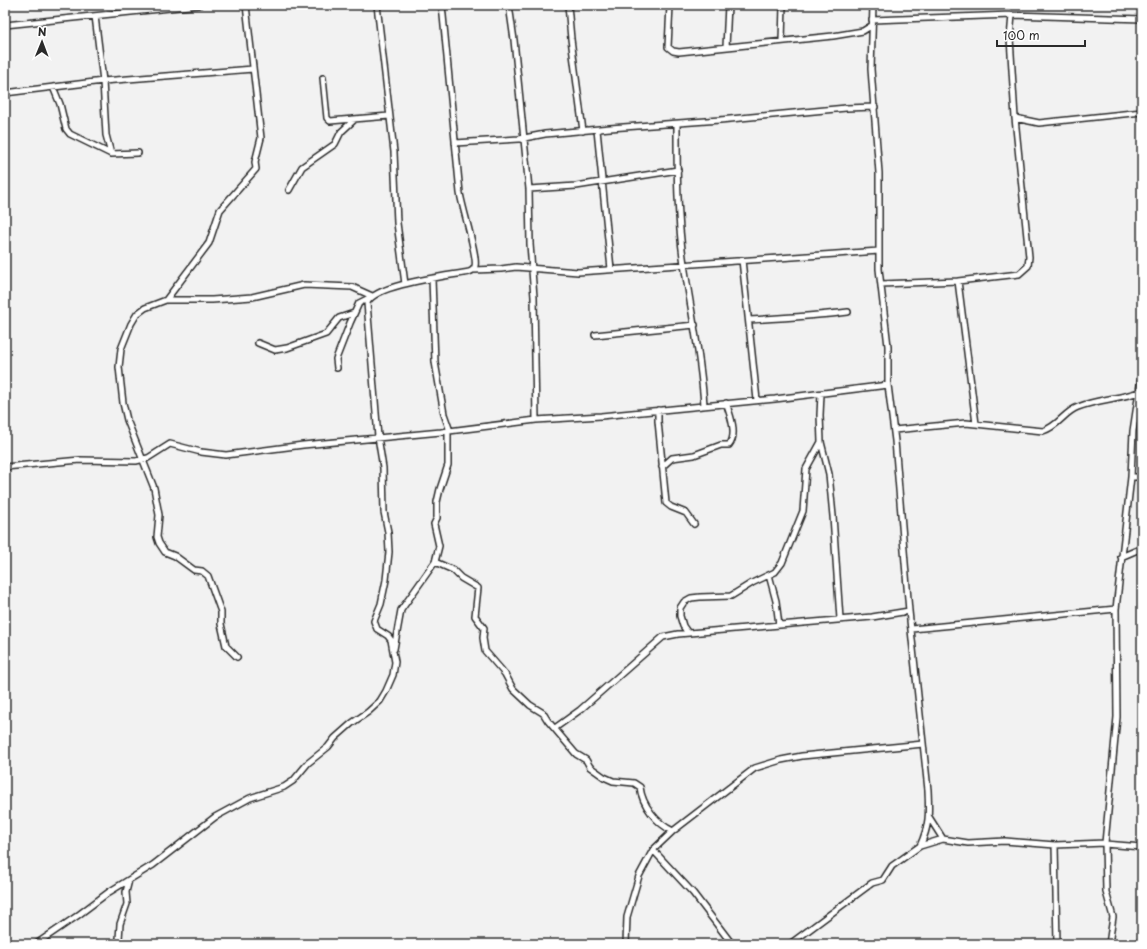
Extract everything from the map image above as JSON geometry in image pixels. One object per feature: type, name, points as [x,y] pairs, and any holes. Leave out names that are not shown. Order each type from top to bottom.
[{"type":"street","points":[[5,25],[95,16],[162,7],[199,5]]},
{"type":"street","points":[[166,300],[209,243],[220,210],[256,169],[255,162],[261,138],[246,5]]},
{"type":"street","points":[[377,5],[394,152],[398,223],[405,284]]},
{"type":"street","points":[[442,5],[462,207],[476,260],[473,270]]},
{"type":"street","points":[[509,5],[529,189],[534,297],[536,420]]},
{"type":"street","points":[[568,5],[582,131]]},
{"type":"street","points":[[670,5],[667,40],[668,47],[673,51],[848,34],[863,31],[871,26]]},
{"type":"street","points":[[726,47],[728,5]]},
{"type":"street","points":[[782,41],[783,5]]},
{"type":"street","points":[[873,5],[871,26],[871,69],[879,173],[879,251],[888,346],[888,385],[894,430],[909,612],[928,790],[929,817],[927,831],[920,846]]},
{"type":"street","points":[[872,20],[1012,15],[1142,19]]},
{"type":"street","points":[[881,284],[958,281],[1019,274],[1028,266],[1029,257],[1015,118],[1010,38],[1012,15]]},
{"type":"street","points":[[95,16],[103,81],[106,135],[111,154]]},
{"type":"street","points":[[5,93],[103,81],[253,69]]},
{"type":"street","points":[[323,78],[326,118],[330,121],[334,122],[390,116]]},
{"type":"street","points":[[53,87],[60,104],[66,130],[70,134],[111,154],[138,153]]},
{"type":"street","points":[[455,143],[846,108],[875,107]]},
{"type":"street","points":[[1015,118],[1039,123],[1142,112]]},
{"type":"street","points":[[289,190],[302,167],[335,144],[341,132],[354,120]]},
{"type":"street","points":[[677,124],[678,170],[684,263],[695,325],[704,405]]},
{"type":"street","points":[[597,130],[611,269]]},
{"type":"street","points":[[529,189],[576,186],[678,170]]},
{"type":"street","points":[[337,368],[336,359],[359,303],[370,297],[405,284],[432,280],[473,270],[532,267],[552,271],[578,272],[684,263],[879,251]]},
{"type":"street","points":[[742,260],[749,320],[750,348],[757,400]]},
{"type":"street","points":[[394,651],[401,610],[435,562],[439,546],[434,524],[437,518],[437,502],[440,488],[448,465],[449,431],[444,414],[435,362],[432,280]]},
{"type":"street","points":[[958,281],[976,424]]},
{"type":"street","points":[[237,657],[226,646],[223,638],[221,612],[208,576],[202,571],[194,570],[175,556],[165,552],[159,543],[157,537],[159,515],[154,488],[127,420],[123,402],[119,367],[121,349],[131,324],[137,314],[145,308],[166,300],[212,300],[252,297],[304,285],[352,288],[370,297]]},
{"type":"street","points":[[36,944],[153,865],[215,817],[250,798],[284,787],[293,781],[308,764],[336,738],[380,701],[386,692],[393,675],[395,662],[391,640],[388,636],[376,628],[374,621],[381,604],[386,580],[389,552],[388,532],[384,512],[383,468],[378,437],[367,307],[370,297]]},
{"type":"street","points":[[749,320],[808,317],[848,312]]},
{"type":"street","points":[[258,343],[274,350],[287,348],[326,334],[339,318],[354,313]]},
{"type":"street","points":[[595,335],[695,325]]},
{"type":"street","points":[[1109,944],[1113,917],[1106,892],[1105,843],[1117,718],[1116,609],[1131,477],[1133,436],[1140,403],[1139,392],[1142,372]]},
{"type":"street","points":[[5,467],[80,460],[142,460],[170,444],[201,452],[226,455],[536,420],[821,394],[888,385]]},
{"type":"street","points":[[894,430],[926,428],[949,424],[976,424],[1043,431],[1052,428],[1077,407],[1096,401],[1125,397],[1139,392]]},
{"type":"street","points":[[821,394],[821,442],[829,474],[833,509],[840,619]]},
{"type":"street","points":[[662,467],[672,458],[694,455],[721,445],[729,444],[733,438],[730,416],[726,403]]},
{"type":"street","points":[[658,410],[662,467],[667,505],[686,513],[694,524]]},
{"type":"street","points":[[688,633],[682,626],[680,616],[680,608],[684,602],[691,598],[700,596],[731,596],[775,572],[782,563],[803,511],[806,469],[821,442]]},
{"type":"street","points":[[1131,477],[1142,477]]},
{"type":"street","points":[[1121,557],[1142,548]]},
{"type":"street","points":[[435,562],[453,570],[461,578],[478,588],[475,616],[484,628],[483,638],[485,651],[505,674],[512,689],[530,705],[543,713],[576,754],[586,760],[590,767],[604,777],[613,781],[634,783],[640,787],[642,800],[646,806],[659,822],[673,831]]},
{"type":"street","points":[[769,575],[776,601],[779,625]]},
{"type":"street","points":[[912,630],[1116,609]]},
{"type":"street","points":[[555,728],[580,710],[663,637],[688,633],[872,617],[909,612]]},
{"type":"street","points":[[626,944],[627,917],[639,876],[653,850],[673,831],[743,776],[755,768],[769,763],[802,756],[923,744]]},
{"type":"street","points":[[929,817],[943,839]]},
{"type":"street","points":[[790,944],[872,883],[883,880],[892,866],[920,846],[943,839],[968,842],[1005,840],[1056,844],[1105,843],[1142,847]]},
{"type":"street","points":[[1056,844],[1057,944]]},
{"type":"street","points":[[653,850],[693,893],[732,944]]},
{"type":"street","points":[[117,944],[119,939],[120,924],[127,904],[126,892],[129,880]]}]
